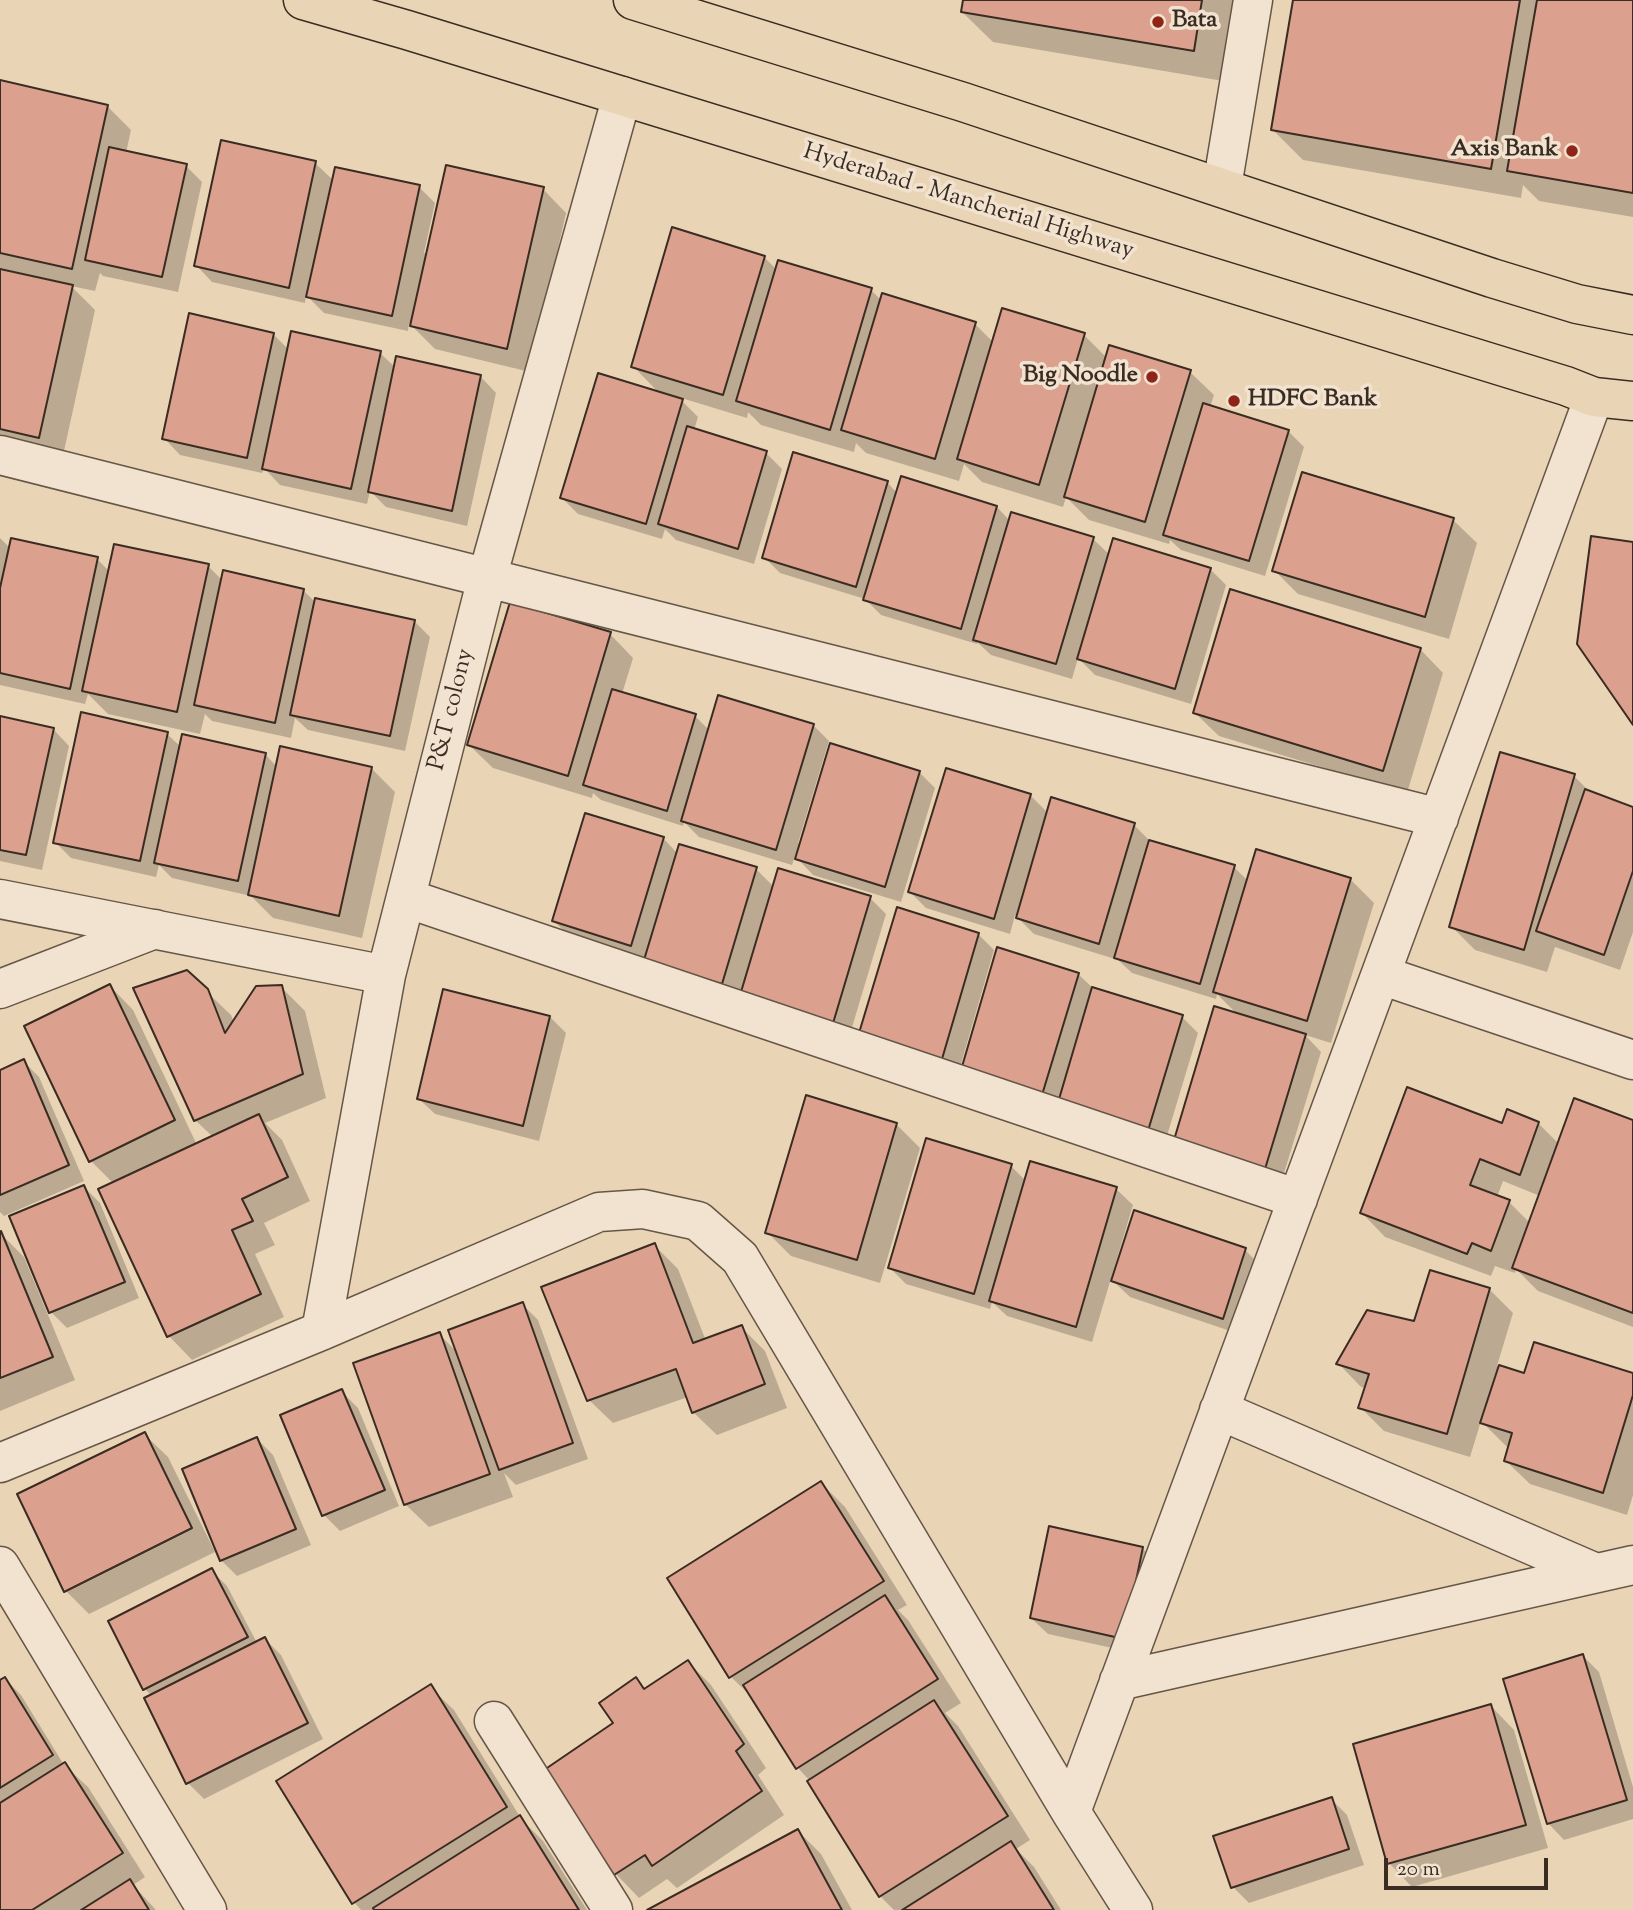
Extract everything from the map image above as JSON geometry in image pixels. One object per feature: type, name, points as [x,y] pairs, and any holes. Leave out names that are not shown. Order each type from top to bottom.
[{"type":"main road","name":"Hyderabad - Mancherial Highway","points":[[303,0],[1594,397],[1633,401]]},
{"type":"main road","points":[[633,0],[683,7],[1492,278],[1577,304],[1633,315]]},
{"type":"street","points":[[1222,187],[1254,0]]},
{"type":"street","name":"P&T colony","points":[[321,1331],[386,975],[487,578],[622,96]]},
{"type":"street","points":[[1071,1812],[1594,397]]},
{"type":"street","points":[[0,455],[1439,818]]},
{"type":"street","points":[[406,898],[1298,1199]]},
{"type":"street","points":[[0,899],[386,975]]},
{"type":"street","points":[[0,989],[155,929]]},
{"type":"street","points":[[1381,975],[1633,1060]]},
{"type":"street","points":[[0,1463],[321,1331],[599,1212],[643,1209],[698,1220],[740,1258],[1071,1812],[1133,1910]]},
{"type":"street","points":[[1219,1410],[1596,1573]]},
{"type":"street","points":[[1119,1681],[1633,1564]]},
{"type":"street","points":[[0,1566],[207,1910]]},
{"type":"street","points":[[494,1721],[613,1910]]},
{"type":"building","points":[[963,0],[1202,0],[1194,51],[961,12]]},
{"type":"building","points":[[1293,0],[1520,0],[1491,169],[1271,130]]},
{"type":"building","points":[[1537,0],[1633,0],[1633,193],[1507,171]]},
{"type":"building","points":[[0,80],[108,105],[72,269],[0,253]]},
{"type":"building","points":[[221,140],[316,161],[289,288],[194,266]]},
{"type":"building","points":[[109,147],[187,164],[162,277],[85,260]]},
{"type":"building","points":[[446,165],[544,187],[507,349],[410,326]]},
{"type":"building","points":[[335,167],[420,185],[392,316],[306,297]]},
{"type":"building","points":[[672,227],[765,256],[723,395],[631,367]]},
{"type":"building","points":[[778,260],[872,288],[830,430],[736,401]]},
{"type":"building","points":[[0,269],[73,285],[39,438],[0,429]]},
{"type":"building","points":[[882,293],[976,322],[935,459],[841,430]]},
{"type":"building","points":[[1002,308],[1085,333],[1039,485],[957,459]]},
{"type":"building","points":[[189,313],[274,333],[247,458],[162,439]]},
{"type":"building","points":[[291,331],[381,351],[351,489],[262,469]]},
{"type":"building","points":[[1109,345],[1191,370],[1145,522],[1064,497]]},
{"type":"building","points":[[396,356],[481,375],[452,511],[368,492]]},
{"type":"building","points":[[598,373],[683,399],[646,524],[560,498]]},
{"type":"building","points":[[1203,403],[1289,430],[1249,561],[1163,535]]},
{"type":"building","points":[[687,426],[767,451],[738,549],[658,524]]},
{"type":"building","points":[[793,452],[888,481],[856,587],[762,558]]},
{"type":"building","points":[[1302,472],[1454,518],[1425,617],[1272,571]]},
{"type":"building","points":[[901,476],[997,506],[961,629],[863,600]]},
{"type":"building","points":[[1011,512],[1094,537],[1056,664],[973,640]]},
{"type":"building","points":[[1591,536],[1633,542],[1633,725],[1577,644]]},
{"type":"building","points":[[11,538],[98,557],[70,689],[0,673],[0,588]]},
{"type":"building","points":[[1113,538],[1211,568],[1175,689],[1077,659]]},
{"type":"building","points":[[114,544],[209,564],[177,712],[82,691]]},
{"type":"building","points":[[223,570],[304,589],[275,723],[194,705]]},
{"type":"building","points":[[1230,589],[1421,648],[1383,771],[1193,713]]},
{"type":"building","points":[[315,598],[415,620],[390,736],[290,715]]},
{"type":"building","points":[[510,602],[611,632],[568,776],[467,745]]},
{"type":"building","points":[[612,689],[696,714],[667,811],[583,785]]},
{"type":"building","points":[[718,695],[814,724],[776,850],[681,821]]},
{"type":"building","points":[[81,712],[168,732],[140,861],[53,843]]},
{"type":"building","points":[[0,716],[54,728],[26,855],[0,850]]},
{"type":"building","points":[[182,734],[266,753],[238,881],[154,863]]},
{"type":"building","points":[[830,743],[920,771],[885,887],[795,859]]},
{"type":"building","points":[[280,746],[372,767],[339,916],[248,895]]},
{"type":"building","points":[[1500,752],[1575,774],[1524,950],[1449,927]]},
{"type":"building","points":[[946,768],[1031,794],[994,919],[908,892]]},
{"type":"building","points":[[1585,789],[1633,807],[1633,871],[1604,955],[1536,931]]},
{"type":"building","points":[[1051,797],[1135,823],[1099,944],[1016,918]]},
{"type":"building","points":[[585,813],[664,837],[631,946],[552,921]]},
{"type":"building","points":[[1149,840],[1235,865],[1200,984],[1114,958]]},
{"type":"building","points":[[679,844],[757,867],[722,984],[644,960]]},
{"type":"building","points":[[1256,849],[1351,878],[1307,1021],[1213,992]]},
{"type":"building","points":[[778,868],[871,896],[831,1030],[738,1002]]},
{"type":"building","points":[[897,907],[979,933],[942,1059],[859,1033]]},
{"type":"building","points":[[997,947],[1079,973],[1042,1095],[961,1070]]},
{"type":"building","points":[[187,970],[208,989],[225,1033],[256,986],[282,985],[303,1074],[194,1121],[133,988]]},
{"type":"building","points":[[110,984],[175,1120],[89,1162],[24,1026]]},
{"type":"building","points":[[1092,987],[1183,1015],[1147,1134],[1057,1106]]},
{"type":"building","points":[[443,989],[550,1016],[523,1126],[417,1099]]},
{"type":"building","points":[[1214,1006],[1306,1034],[1265,1169],[1174,1140]]},
{"type":"building","points":[[24,1059],[69,1165],[0,1195],[0,1070]]},
{"type":"building","points":[[1407,1087],[1502,1123],[1507,1109],[1539,1122],[1520,1175],[1480,1159],[1470,1185],[1510,1200],[1491,1251],[1472,1243],[1467,1254],[1360,1213]]},
{"type":"building","points":[[806,1095],[897,1123],[857,1260],[765,1233]]},
{"type":"building","points":[[1574,1098],[1633,1120],[1633,1313],[1512,1268]]},
{"type":"building","points":[[259,1114],[288,1177],[242,1199],[253,1221],[232,1230],[261,1294],[167,1337],[98,1189]]},
{"type":"building","points":[[926,1138],[1012,1164],[974,1294],[888,1268]]},
{"type":"building","points":[[1030,1161],[1117,1187],[1076,1327],[989,1301]]},
{"type":"building","points":[[84,1185],[125,1282],[49,1313],[9,1216]]},
{"type":"building","points":[[1134,1210],[1246,1248],[1223,1319],[1111,1281]]},
{"type":"building","points":[[0,1232],[53,1357],[0,1378]]},
{"type":"building","points":[[655,1243],[693,1343],[742,1325],[765,1384],[692,1413],[676,1369],[587,1401],[541,1287]]},
{"type":"building","points":[[1430,1270],[1490,1288],[1447,1434],[1358,1408],[1369,1374],[1336,1364],[1367,1310],[1414,1321]]},
{"type":"building","points":[[523,1302],[573,1443],[499,1470],[448,1330]]},
{"type":"building","points":[[440,1332],[490,1474],[404,1505],[353,1363]]},
{"type":"building","points":[[1534,1342],[1633,1373],[1633,1395],[1603,1493],[1504,1461],[1512,1433],[1480,1423],[1499,1365],[1524,1373]]},
{"type":"building","points":[[342,1389],[385,1490],[322,1516],[280,1415]]},
{"type":"building","points":[[145,1432],[192,1528],[64,1592],[17,1494]]},
{"type":"building","points":[[257,1437],[296,1529],[220,1561],[182,1469]]},
{"type":"building","points":[[821,1481],[884,1581],[729,1678],[667,1578]]},
{"type":"building","points":[[1049,1526],[1143,1547],[1124,1639],[1030,1618]]},
{"type":"building","points":[[212,1568],[248,1637],[143,1690],[108,1621]]},
{"type":"building","points":[[885,1595],[938,1679],[796,1769],[743,1685]]},
{"type":"building","points":[[265,1637],[308,1723],[186,1784],[144,1698]]},
{"type":"building","points":[[1583,1654],[1627,1800],[1547,1824],[1503,1679]]},
{"type":"building","points":[[688,1660],[744,1744],[736,1751],[762,1791],[652,1866],[645,1855],[614,1875],[544,1770],[613,1723],[599,1703],[636,1677],[644,1689]]},
{"type":"building","points":[[5,1677],[53,1755],[0,1788],[0,1680]]},
{"type":"building","points":[[431,1684],[507,1807],[352,1904],[276,1781]]},
{"type":"building","points":[[934,1700],[1008,1816],[879,1897],[807,1781]]},
{"type":"building","points":[[1491,1704],[1526,1825],[1387,1864],[1353,1744]]},
{"type":"building","points":[[65,1762],[123,1853],[32,1910],[0,1910],[0,1803]]},
{"type":"building","points":[[1332,1797],[1349,1849],[1231,1888],[1213,1836]]},
{"type":"building","points":[[520,1815],[579,1910],[374,1910],[373,1908]]},
{"type":"building","points":[[798,1829],[842,1910],[647,1910]]},
{"type":"building","points":[[1011,1841],[1054,1910],[902,1910]]},
{"type":"building","points":[[130,1879],[149,1910],[81,1910]]},
{"type":"place","name":"Bata","points":[[1158,22]]},
{"type":"place","name":"Axis Bank","points":[[1572,151]]},
{"type":"place","name":"Big Noodle","points":[[1152,377]]},
{"type":"place","name":"HDFC Bank","points":[[1234,401]]}]
